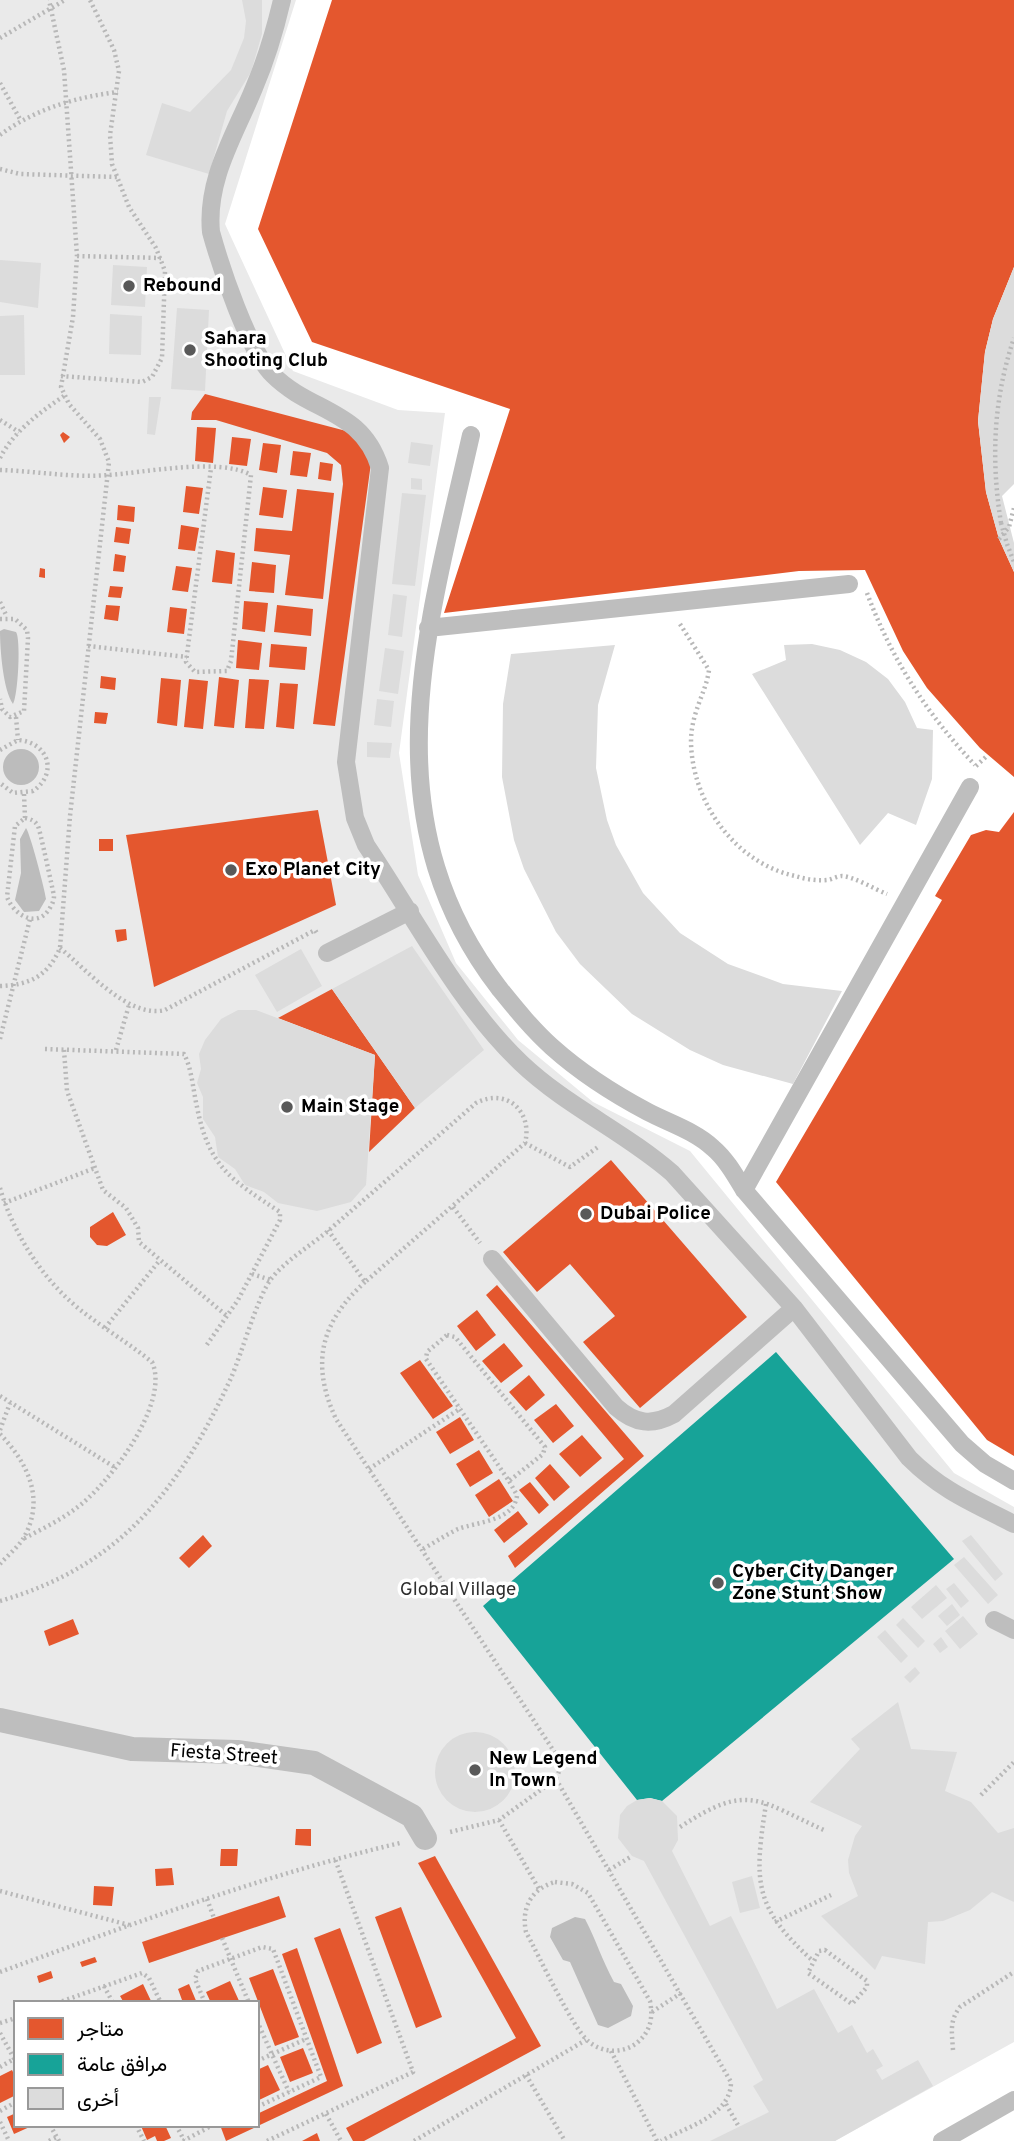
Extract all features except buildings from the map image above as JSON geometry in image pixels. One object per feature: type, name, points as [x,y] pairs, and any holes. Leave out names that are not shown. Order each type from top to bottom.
[{"type":"street","name":"Fiesta Street","points":[[0,1720],[132,1749],[237,1752],[314,1762],[412,1816],[425,1838]]},
{"type":"lane","points":[[282,0],[255,86],[215,178],[211,196],[211,232],[252,342],[271,373],[285,386],[351,422],[365,435],[380,468],[380,487],[346,762],[355,818],[366,845],[470,1004],[494,1035],[551,1088],[652,1156],[672,1173],[794,1308],[909,1458],[928,1477],[950,1493],[1014,1524]]},
{"type":"lane","points":[[471,435],[428,628],[422,677],[420,787],[433,863],[463,934],[524,1020],[551,1047],[613,1093],[702,1139],[722,1157],[744,1190],[962,1444],[985,1464],[1014,1481]]},
{"type":"lane","points":[[428,628],[849,584]]},
{"type":"lane","points":[[744,1190],[970,787]]},
{"type":"lane","points":[[327,953],[410,911]]},
{"type":"lane","points":[[492,1259],[616,1408],[638,1422],[650,1423],[674,1414],[794,1308]]},
{"type":"lane","points":[[994,1620],[1014,1630]]},
{"type":"lane","points":[[942,2141],[1014,2100]]},
{"type":"path","points":[[0,986],[16,986],[43,974],[60,948],[107,475],[106,450],[64,396],[61,376],[73,317],[78,256],[66,102],[49,0]]},
{"type":"path","points":[[0,38],[65,0]]},
{"type":"path","points":[[61,376],[131,384],[152,377],[162,358],[166,283],[161,258],[130,207],[117,177],[110,150],[110,135],[118,92],[118,60],[90,0]]},
{"type":"path","points":[[0,83],[21,121]]},
{"type":"path","points":[[0,135],[21,121],[66,102],[118,92]]},
{"type":"path","points":[[0,169],[20,174],[117,177]]},
{"type":"path","points":[[78,256],[161,258]]},
{"type":"path","points":[[1014,338],[993,435],[994,476],[1001,523],[1014,562]]},
{"type":"path","points":[[0,458],[19,432],[40,412],[64,396]]},
{"type":"path","points":[[0,420],[19,432]]},
{"type":"path","points":[[0,470],[107,475],[165,468],[211,468],[247,473],[253,479],[230,667],[222,673],[195,671],[188,667],[187,657],[211,468]]},
{"type":"path","points":[[999,539],[1009,527],[1014,508]]},
{"type":"path","points":[[867,593],[909,683],[944,731],[976,766]]},
{"type":"path","points":[[0,602],[7,617]]},
{"type":"path","points":[[666,603],[708,665],[707,678],[693,721],[693,760],[703,796],[724,831],[740,848],[775,870],[810,880],[828,880],[842,876],[906,902]]},
{"type":"path","points":[[0,618],[7,617],[22,623],[28,638],[25,706],[16,717],[18,740]]},
{"type":"path","points":[[88,646],[187,657]]},
{"type":"path","points":[[0,699],[5,714],[16,717]]},
{"type":"path","points":[[0,750],[18,740],[36,744],[47,759],[48,769],[41,786],[24,794],[13,793],[0,783]]},
{"type":"path","points":[[24,794],[25,818]]},
{"type":"path","points":[[25,818],[32,819],[40,829],[54,896],[51,907],[42,916],[30,919],[19,916],[11,908],[7,897],[15,826],[25,818]]},
{"type":"path","points":[[0,1038],[16,986],[30,919]]},
{"type":"path","points":[[60,948],[129,1005],[153,1013],[165,1010],[315,930],[327,953]]},
{"type":"path","points":[[116,1050],[129,1005]]},
{"type":"path","points":[[45,1049],[181,1052],[187,1058],[200,1123],[220,1164],[241,1187],[281,1214],[252,1274],[206,1346]]},
{"type":"path","points":[[64,1050],[67,1091],[106,1194],[123,1205],[138,1228],[139,1242],[227,1316]]},
{"type":"path","points":[[0,1601],[34,1591],[75,1572],[113,1547],[147,1516],[175,1481],[198,1441],[231,1378],[271,1280],[486,1098],[512,1101],[521,1109],[527,1120],[525,1143],[344,1301],[332,1319],[322,1359],[327,1400],[369,1469],[559,1759],[560,1769],[556,1779],[499,1820],[335,1859],[207,1899],[0,1972]]},
{"type":"path","points":[[525,1143],[570,1167],[615,1132]]},
{"type":"path","points":[[4,1203],[95,1168]]},
{"type":"path","points":[[0,1188],[4,1203],[24,1244],[51,1281],[84,1313],[152,1362],[157,1373],[157,1384],[146,1415],[116,1468],[76,1509],[23,1539],[0,1564]]},
{"type":"path","points":[[453,1207],[492,1259]]},
{"type":"path","points":[[328,1230],[365,1282]]},
{"type":"path","points":[[105,1328],[160,1260]]},
{"type":"path","points":[[252,1274],[271,1280]]},
{"type":"path","points":[[423,1549],[463,1527],[487,1524],[512,1505],[517,1495],[425,1357],[447,1335],[455,1337],[545,1447],[545,1452],[509,1480]]},
{"type":"path","points":[[0,1396],[116,1468]]},
{"type":"path","points":[[10,1403],[0,1432],[20,1454],[32,1481],[32,1511],[23,1539]]},
{"type":"path","points":[[369,1469],[461,1408]]},
{"type":"path","points":[[981,1795],[1014,1762]]},
{"type":"path","points":[[556,1779],[729,2075],[731,2090],[726,2104],[659,2141],[611,2051]]},
{"type":"path","points":[[680,1827],[711,1807],[732,1799],[766,1804],[826,1831]]},
{"type":"path","points":[[766,1804],[759,1871],[762,1888],[775,1922],[813,1961]]},
{"type":"path","points":[[499,1820],[539,1889]]},
{"type":"path","points":[[609,1870],[632,1856]]},
{"type":"path","points":[[267,2141],[413,2073],[335,1859]]},
{"type":"path","points":[[564,1882],[588,1893],[645,1992],[652,2012],[647,2032],[631,2047],[611,2051],[586,2040],[526,1932],[524,1913],[539,1889],[564,1882]]},
{"type":"path","points":[[0,1891],[130,1925]]},
{"type":"path","points":[[775,1922],[831,1895]]},
{"type":"path","points":[[207,1899],[214,1918]]},
{"type":"path","points":[[222,1938],[248,2001]]},
{"type":"path","points":[[204,2001],[195,1973],[265,1946],[273,1949],[321,2077],[259,2106]]},
{"type":"path","points":[[825,1950],[867,1981],[868,1985],[854,2003],[849,2004],[809,1975],[808,1970],[813,1961],[819,1951],[825,1950]]},
{"type":"path","points":[[953,2050],[951,2029],[955,2014],[1014,1972]]},
{"type":"path","points":[[71,2000],[142,1973],[149,1978],[160,2001]]},
{"type":"path","points":[[104,1986],[112,2001]]},
{"type":"path","points":[[652,2012],[681,1993]]},
{"type":"path","points":[[259,2025],[289,2092]]},
{"type":"path","points":[[0,2033],[14,2058]]},
{"type":"path","points":[[259,2060],[306,2039]]},
{"type":"path","points":[[414,2141],[586,2040]]},
{"type":"path","points":[[526,2075],[565,2141]]},
{"type":"path","points":[[726,2104],[739,2127]]},
{"type":"path","points":[[326,2114],[341,2141]]},
{"type":"path","points":[[0,2122],[9,2141]]},
{"type":"path","points":[[183,2141],[210,2127]]},
{"type":"path","points":[[49,2141],[58,2139]]},
{"type":"green space","name":"Global Village","points":[[0,0],[296,0],[225,224],[293,371],[398,410],[445,413],[399,753],[418,875],[456,963],[518,1040],[593,1102],[690,1151],[954,1473],[1014,1507],[1014,2042],[835,2141],[0,2141]]},
{"type":"shaded area","points":[[4,629],[16,632],[18,637],[19,656],[13,704],[3,669],[0,631]]},
{"type":"shaded area","points":[[21,749],[34,754],[39,767],[34,780],[21,785],[8,780],[3,767],[8,754]]},
{"type":"shaded area","points":[[26,828],[46,899],[39,911],[24,912],[15,900],[21,873],[20,839]]},
{"type":"shaded area","points":[[575,1917],[585,1919],[614,1982],[621,1984],[633,2006],[631,2016],[608,2028],[598,2025],[570,1962],[563,1960],[550,1937],[552,1928]]},
{"type":"place","name":"Rebound","points":[[129,286]]},
{"type":"place","name":"Sahara Shooting Club","points":[[190,350]]},
{"type":"place","name":"Exo Planet City","points":[[231,870]]},
{"type":"place","name":"Main Stage","points":[[287,1107]]},
{"type":"place","name":"Dubai Police","points":[[586,1214]]},
{"type":"place","name":"Cyber City Danger Zone Stunt Show","points":[[718,1583]]},
{"type":"place","name":"New Legend In Town","points":[[475,1770]]}]
